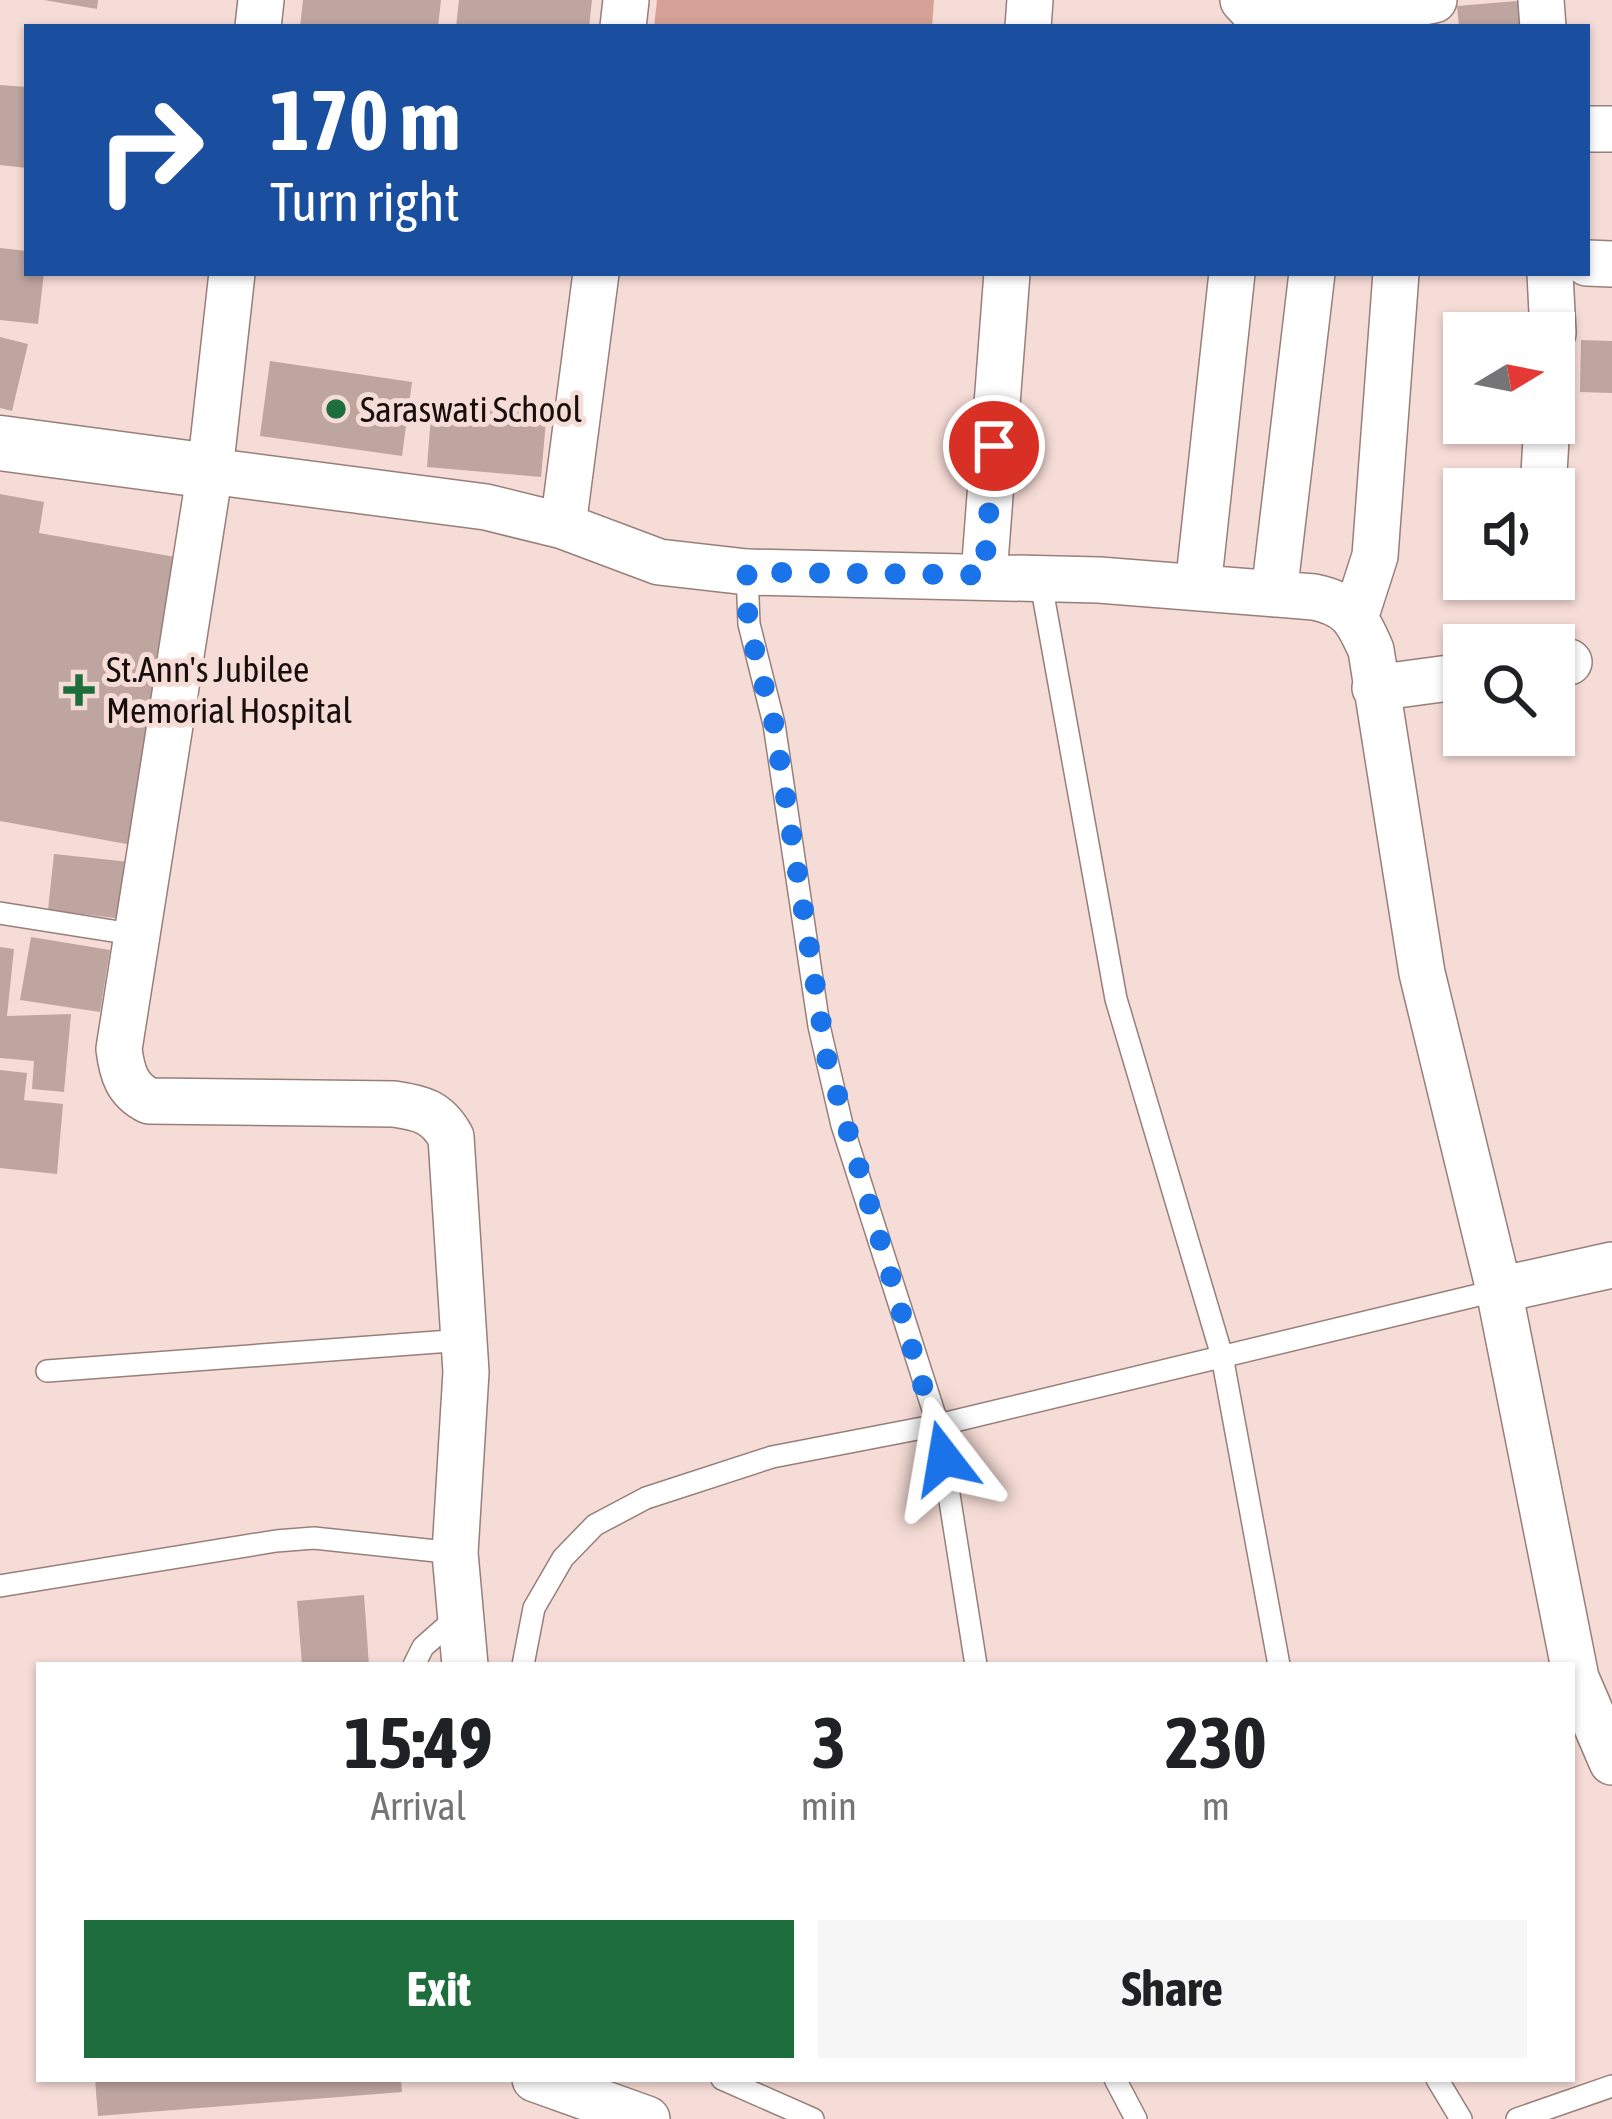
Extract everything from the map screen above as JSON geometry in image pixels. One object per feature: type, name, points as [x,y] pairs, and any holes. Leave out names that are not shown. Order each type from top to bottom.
[{"type":"street","points":[[1253,14],[1359,15],[1434,0]]},
{"type":"street","points":[[232,276],[211,471],[119,1049],[122,1071],[134,1094],[173,1103],[394,1104],[424,1108],[441,1119],[456,1162],[464,1340],[455,1553],[465,1662]]},
{"type":"street","points":[[563,526],[596,276]]},
{"type":"street","points":[[984,575],[1007,276]]},
{"type":"street","points":[[1198,588],[1232,276]]},
{"type":"street","points":[[1274,594],[1312,276]]},
{"type":"street","points":[[1356,615],[1375,556],[1396,276]]},
{"type":"street","points":[[1550,276],[1552,312]]},
{"type":"street","points":[[0,443],[486,507],[563,526],[659,562],[747,572],[1040,578],[1340,602],[1356,615],[1371,650],[1422,973],[1498,1290],[1573,1662]]},
{"type":"street","points":[[1375,688],[1443,679]]},
{"type":"street","points":[[1498,1290],[1612,1265]]},
{"type":"street","points":[[1575,1673],[1612,1762]]},
{"type":"street","points":[[544,2082],[646,2119]]},
{"type":"lane","points":[[747,572],[748,624],[774,724],[824,1046],[842,1125],[938,1426],[976,1662]]},
{"type":"lane","points":[[1040,578],[1117,1000],[1222,1356],[1279,1662]]},
{"type":"lane","points":[[0,913],[139,935]]},
{"type":"lane","points":[[523,1662],[527,1628],[547,1583],[572,1548],[610,1515],[751,1463],[938,1426],[1498,1290]]},
{"type":"lane","points":[[47,1371],[464,1340]]},
{"type":"lane","points":[[0,1586],[295,1540],[455,1553]]},
{"type":"lane","points":[[416,1662],[423,1648],[459,1616]]},
{"type":"lane","points":[[729,2082],[813,2119]]},
{"type":"lane","points":[[1117,2082],[1136,2119]]},
{"type":"lane","points":[[1438,2082],[1461,2119]]},
{"type":"lane","points":[[1517,2119],[1612,2086]]},
{"type":"shaded area","points":[[657,0],[934,0],[932,24],[654,24]]},
{"type":"building","points":[[44,0],[98,0],[97,9]]},
{"type":"building","points":[[303,0],[441,0],[438,24],[300,24]]},
{"type":"building","points":[[459,0],[592,0],[589,24],[456,24]]},
{"type":"building","points":[[1528,0],[1531,24],[1459,24],[1457,6]]},
{"type":"building","points":[[0,85],[24,87],[24,168],[0,165]]},
{"type":"building","points":[[0,248],[24,251],[24,276],[44,276],[38,324],[0,320]]},
{"type":"building","points":[[0,337],[28,344],[12,411],[0,408]]},
{"type":"building","points":[[1581,340],[1612,341],[1612,393],[1580,392]]},
{"type":"building","name":"Saraswati School","points":[[270,361],[412,382],[402,456],[260,436]]},
{"type":"building","points":[[432,401],[547,410],[541,477],[427,467]]},
{"type":"building","name":"St.Ann's Jubilee Memorial Hospital","points":[[0,494],[44,502],[39,533],[181,558],[132,845],[0,821]]},
{"type":"building","points":[[54,854],[130,862],[123,919],[48,910]]},
{"type":"building","points":[[31,937],[110,950],[100,1012],[20,1000]]},
{"type":"building","points":[[0,947],[14,949],[7,1016],[71,1014],[64,1092],[32,1089],[34,1061],[0,1058]]},
{"type":"building","points":[[0,1070],[27,1073],[24,1100],[63,1104],[57,1174],[0,1168]]},
{"type":"building","points":[[364,1595],[369,1662],[302,1662],[297,1601]]},
{"type":"building","points":[[95,2082],[401,2082],[402,2092],[98,2116]]},
{"type":"place","name":"Saraswati School","points":[[336,409]]},
{"type":"place","name":"St.Ann's Jubilee Memorial Hospital","points":[[79,690]]},
{"type":"route","points":[[944,1458],[938,1426],[842,1125],[827,1059],[808,964],[774,724],[748,624],[747,572],[984,575],[994,446]]}]
